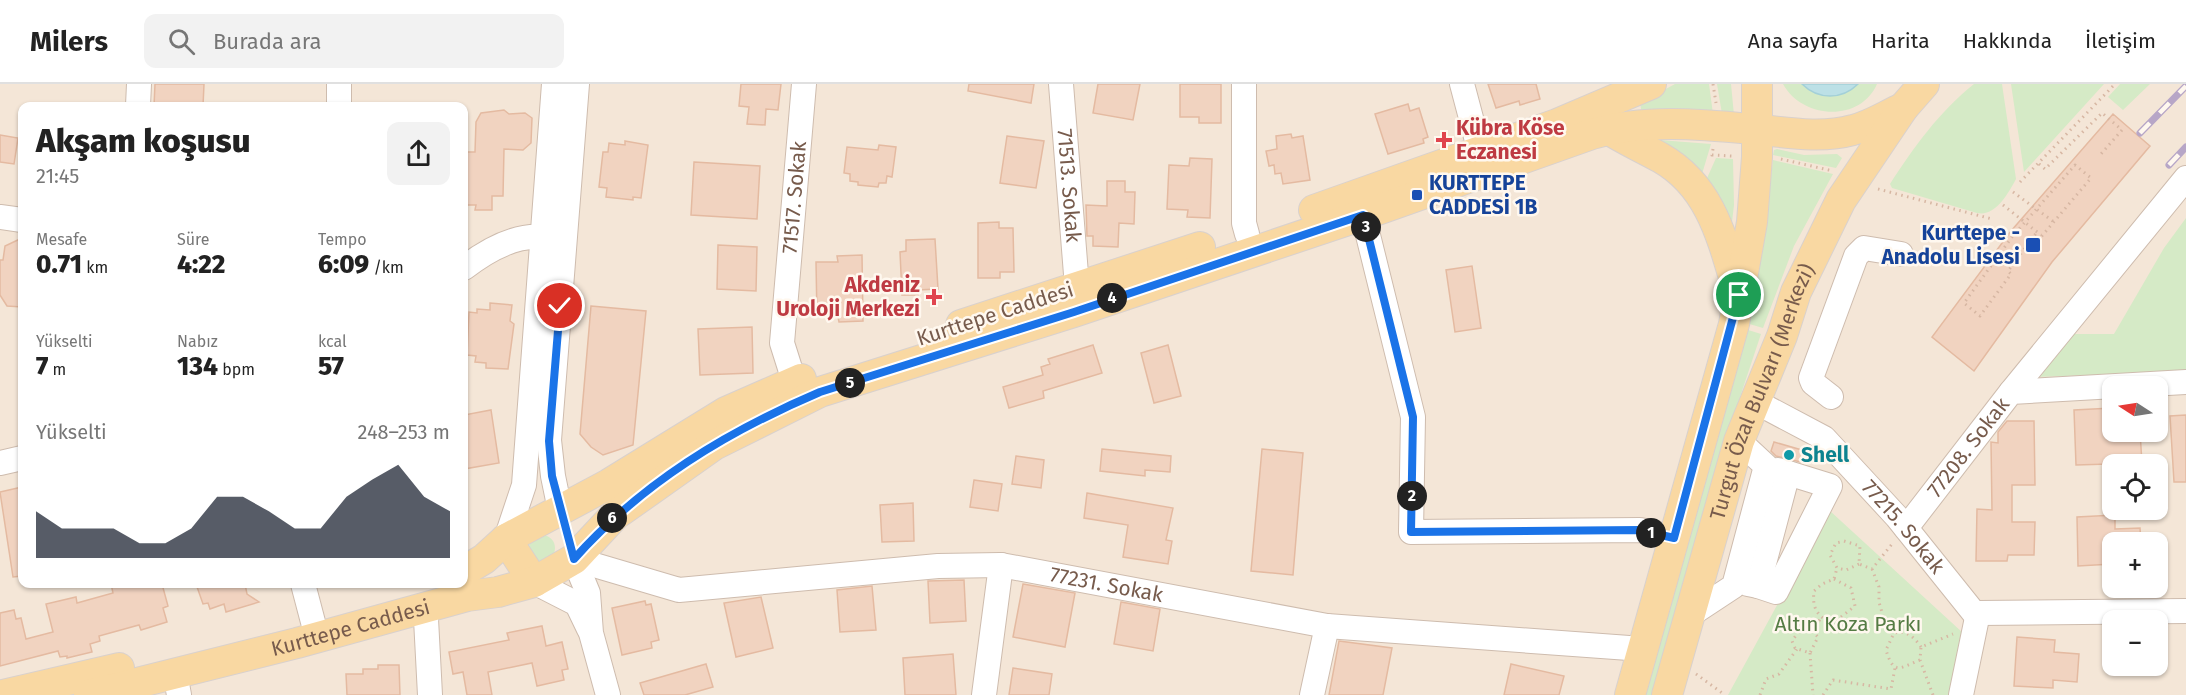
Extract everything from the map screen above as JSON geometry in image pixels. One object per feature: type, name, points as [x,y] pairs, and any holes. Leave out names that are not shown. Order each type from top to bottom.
[{"type":"main road","name":"Kurttepe Caddesi","points":[[506,539],[609,484],[726,412],[794,381],[1160,259],[1247,234],[1480,152],[1619,90],[1651,84]]},
{"type":"main road","name":"Turgut Özal Bulvarı (Merkezi)","points":[[1630,695],[1739,295],[1752,222],[1757,157],[1756,84]]},
{"type":"main road","name":"Turgut Özal Bulvarı (Merkezi)","points":[[1667,695],[1740,441],[1796,292],[1840,200],[1906,96],[1924,84]]},
{"type":"main road","name":"Kurttepe Caddesi","points":[[89,695],[177,684],[297,643],[417,609],[534,582],[574,559],[615,515],[691,460],[714,445],[820,392],[1074,312],[1363,215],[1608,129],[1648,125],[1716,126],[1806,135],[1852,130],[1906,96]]},
{"type":"main road","points":[[1608,129],[1635,146],[1661,158],[1696,186],[1719,226],[1739,295]]},
{"type":"main road","points":[[560,510],[574,559]]},
{"type":"main road","points":[[468,569],[484,559],[506,539],[534,582]]},
{"type":"main road","name":"Kurttepe Caddesi","points":[[3,695],[350,613],[426,588]]},
{"type":"street","points":[[138,102],[139,84]]},
{"type":"street","points":[[339,84],[339,102]]},
{"type":"street","points":[[506,539],[524,485],[554,84]]},
{"type":"street","points":[[560,510],[552,476],[549,441],[577,84]]},
{"type":"street","name":"71517. Sokak","points":[[794,381],[782,343],[804,84]]},
{"type":"street","name":"71513. Sokak","points":[[1061,84],[1077,287]]},
{"type":"street","points":[[1244,84],[1247,234]]},
{"type":"street","points":[[1462,84],[1480,152]]},
{"type":"street","points":[[2011,392],[2186,178]]},
{"type":"street","points":[[1363,215],[1413,417],[1411,532],[1640,530],[1674,538]]},
{"type":"street","points":[[0,217],[18,219]]},
{"type":"street","points":[[468,265],[480,255],[523,237],[541,237]]},
{"type":"street","points":[[1831,397],[1813,383],[1811,378],[1856,256],[1864,248],[1901,254]]},
{"type":"street","name":"77208. Sokak","points":[[1902,533],[2011,392],[2186,382]]},
{"type":"street","name":"77215. Sokak","points":[[1756,402],[1824,438],[1902,533],[1974,613],[1978,613]]},
{"type":"street","points":[[1690,615],[1747,585],[1776,592],[1830,486],[1777,469],[1740,441]]},
{"type":"street","points":[[0,463],[18,459]]},
{"type":"street","points":[[1747,585],[1777,469]]},
{"type":"street","points":[[574,559],[588,593],[591,633]]},
{"type":"street","name":"77231. Sokak","points":[[574,559],[679,590],[938,566],[1001,565],[1327,626],[1629,648],[1642,651]]},
{"type":"street","points":[[984,695],[1001,565]]},
{"type":"street","points":[[534,582],[577,604],[591,633],[608,695]]},
{"type":"street","points":[[304,588],[313,622]]},
{"type":"street","points":[[417,609],[426,619],[430,695]]},
{"type":"street","points":[[1961,695],[1978,613],[2186,611]]},
{"type":"street","points":[[1312,695],[1327,626]]},
{"type":"path","points":[[1713,84],[1718,114]]},
{"type":"path","points":[[2020,182],[2115,84]]},
{"type":"path","points":[[2038,164],[2045,169],[2102,113],[2122,130],[2101,154]]},
{"type":"path","points":[[1712,155],[1732,156]]},
{"type":"path","points":[[1774,158],[1834,171]]},
{"type":"path","points":[[2030,250],[2091,178],[2075,165],[2036,209],[1964,303],[1980,316],[2011,274],[2008,271],[2037,232]]},
{"type":"path","points":[[1871,186],[1992,219]]},
{"type":"path","points":[[2013,192],[2054,222]]},
{"type":"path","points":[[2003,205],[2041,235]]},
{"type":"path","points":[[1872,569],[1902,533]]},
{"type":"path","points":[[1834,579],[1837,568],[1830,555],[1836,543],[1844,541],[1860,546],[1859,564]]},
{"type":"path","points":[[1837,568],[1846,570],[1859,564],[1872,569],[1879,587],[1879,602],[1883,616],[1894,633]]},
{"type":"path","points":[[1834,579],[1851,588],[1855,606],[1832,624],[1821,618],[1813,604],[1814,591],[1822,584],[1834,579]]},
{"type":"path","points":[[1812,632],[1821,618]]},
{"type":"path","points":[[1810,653],[1797,649],[1792,641],[1802,627],[1818,637],[1810,653],[1813,695]]},
{"type":"path","points":[[1921,647],[1959,631]]},
{"type":"path","points":[[1894,633],[1902,632],[1913,636],[1921,647],[1920,660],[1933,695]]},
{"type":"path","points":[[1894,633],[1886,650],[1889,661],[1895,668],[1904,669],[1920,660]]},
{"type":"path","points":[[1760,695],[1766,679],[1779,674],[1797,649]]},
{"type":"path","points":[[1823,695],[1833,680],[1891,688],[1895,668]]},
{"type":"path","points":[[1692,671],[1725,695]]},
{"type":"shaded area","points":[[0,84],[2186,84],[2186,695],[0,695]]},
{"type":"green space","points":[[1675,84],[1709,84],[1713,114],[1642,114],[1640,103]]},
{"type":"green space","points":[[1717,84],[1731,84],[1734,115],[1722,114]]},
{"type":"green space","points":[[1783,84],[1877,84],[1869,97],[1858,105],[1831,112],[1817,110],[1803,104],[1792,96]]},
{"type":"green space","points":[[1974,84],[2002,84],[2016,179],[2005,197],[1990,211],[1977,213],[1892,188],[1890,184],[1928,131],[1949,106]]},
{"type":"green space","points":[[2011,84],[2104,84],[2024,172]]},
{"type":"green space","points":[[2120,84],[2150,84],[2123,110],[2108,97]]},
{"type":"green space","points":[[1646,139],[1711,144],[1702,174]]},
{"type":"green space","points":[[1774,150],[1804,155],[1837,154],[1842,158],[1836,168],[1773,155]]},
{"type":"green space","points":[[1716,158],[1733,159],[1734,205],[1730,239],[1704,185]]},
{"type":"green space","points":[[1773,160],[1833,174],[1794,246],[1763,328],[1746,323],[1764,237]]},
{"type":"green space","points":[[2186,218],[2186,372],[2034,377],[2067,334],[2114,334],[2164,248]]},
{"type":"green space","points":[[1745,329],[1761,334],[1718,463],[1653,695],[1643,695]]},
{"type":"green space","name":"Altın Koza Parkı","points":[[1829,510],[1963,633],[1948,695],[1728,695]]},
{"type":"green space","points":[[542,535],[551,539],[555,548],[551,557],[542,561],[533,557],[529,548],[533,539]]},
{"type":"water","points":[[1802,84],[1858,84],[1845,93],[1830,96],[1815,93]]},
{"type":"building","points":[[155,84],[204,84],[203,102],[154,102]]},
{"type":"building","points":[[741,84],[781,84],[778,110],[766,109],[765,125],[747,124],[749,107],[739,106]]},
{"type":"building","points":[[969,84],[1034,84],[1031,103],[968,91]]},
{"type":"building","points":[[1098,84],[1140,84],[1133,120],[1093,113]]},
{"type":"building","points":[[1180,84],[1221,84],[1221,123],[1199,123],[1199,117],[1180,117]]},
{"type":"building","points":[[1488,84],[1536,84],[1540,99],[1520,105],[1519,101],[1496,108]]},
{"type":"building","points":[[1408,104],[1410,111],[1419,108],[1428,137],[1423,139],[1424,143],[1388,154],[1375,114]]},
{"type":"building","points":[[504,110],[509,114],[525,113],[532,118],[531,143],[523,150],[504,149],[503,196],[492,196],[492,210],[475,210],[476,205],[468,205],[468,152],[475,152],[476,122],[481,113]]},
{"type":"building","points":[[2113,114],[2150,146],[2052,262],[1974,371],[1932,337],[2011,231]]},
{"type":"building","points":[[1291,134],[1292,138],[1303,136],[1310,180],[1283,184],[1281,173],[1275,174],[1274,165],[1269,166],[1266,151],[1277,149],[1276,136]]},
{"type":"building","points":[[0,135],[18,138],[14,164],[0,162]]},
{"type":"building","points":[[1007,136],[1044,141],[1036,188],[1000,183]]},
{"type":"building","points":[[625,141],[648,145],[641,198],[633,197],[633,200],[606,197],[607,188],[599,187],[603,152],[608,152],[609,143],[625,145]]},
{"type":"building","points":[[879,145],[896,147],[892,177],[887,176],[886,183],[879,183],[878,187],[858,185],[858,182],[850,181],[850,174],[844,173],[847,147],[878,150]]},
{"type":"building","points":[[1190,158],[1212,159],[1210,218],[1187,217],[1188,210],[1167,209],[1169,165],[1189,166]]},
{"type":"building","points":[[694,162],[760,166],[757,219],[691,215]]},
{"type":"building","points":[[1107,181],[1125,181],[1125,192],[1135,192],[1134,224],[1119,223],[1118,247],[1093,246],[1093,236],[1087,236],[1086,205],[1107,206]]},
{"type":"building","points":[[999,222],[999,228],[1013,228],[1014,272],[1000,272],[1000,278],[978,278],[978,223]]},
{"type":"building","points":[[935,239],[938,289],[917,290],[918,295],[902,295],[900,252],[906,251],[906,240]]},
{"type":"building","points":[[18,240],[18,307],[7,306],[0,295],[0,260],[3,260],[5,246]]},
{"type":"building","points":[[718,245],[757,247],[756,291],[717,289]]},
{"type":"building","points":[[862,255],[863,321],[839,322],[838,317],[817,317],[816,262],[838,262],[837,256]]},
{"type":"building","points":[[1472,266],[1481,328],[1455,332],[1446,270]]},
{"type":"building","points":[[490,303],[512,305],[510,321],[514,324],[508,369],[486,368],[486,363],[475,362],[476,356],[468,355],[469,312],[477,313],[477,309],[490,310]]},
{"type":"building","points":[[591,306],[646,311],[633,445],[603,455],[591,447],[580,434]]},
{"type":"building","points":[[752,327],[753,373],[700,375],[698,329]]},
{"type":"building","points":[[1093,345],[1102,373],[1043,391],[1044,398],[1009,408],[1003,387],[1043,375],[1041,367],[1050,364],[1048,359]]},
{"type":"building","points":[[1168,345],[1181,396],[1154,403],[1141,353]]},
{"type":"building","points":[[2102,409],[2102,442],[2141,442],[2141,454],[2102,454],[2102,464],[2076,465],[2074,410]]},
{"type":"building","points":[[491,410],[499,463],[468,468],[468,414]]},
{"type":"building","points":[[2186,415],[2186,482],[2174,482],[2170,416]]},
{"type":"building","points":[[2007,421],[2034,421],[2035,485],[2012,485],[2012,522],[2035,522],[2034,555],[2008,555],[2007,561],[1976,561],[1977,509],[1992,510],[1991,442],[1998,443],[1998,432]]},
{"type":"building","name":"Shell","points":[[1774,442],[1809,452],[1805,463],[1776,456],[1771,451]]},
{"type":"building","points":[[1102,449],[1171,456],[1170,472],[1145,470],[1145,476],[1100,471]]},
{"type":"building","points":[[1262,449],[1303,453],[1293,575],[1251,571]]},
{"type":"building","points":[[1016,456],[1044,460],[1041,488],[1012,484]]},
{"type":"building","points":[[974,480],[1002,484],[998,511],[970,507]]},
{"type":"building","points":[[18,488],[18,576],[13,577],[0,492]]},
{"type":"building","points":[[1087,493],[1173,508],[1166,540],[1172,541],[1168,564],[1123,557],[1128,525],[1084,518]]},
{"type":"building","points":[[913,503],[914,541],[882,542],[880,505]]},
{"type":"building","points":[[2102,516],[2102,520],[2115,520],[2115,529],[2140,528],[2140,532],[2102,532],[2102,565],[2078,566],[2077,517]]},
{"type":"building","points":[[964,580],[966,621],[930,623],[928,581]]},
{"type":"building","points":[[1023,584],[1075,593],[1065,647],[1013,637]]},
{"type":"building","points":[[872,586],[876,630],[840,632],[837,590]]},
{"type":"building","points":[[112,588],[163,588],[168,606],[163,608],[167,622],[141,630],[139,625],[99,636],[100,641],[90,644],[92,652],[67,658],[67,656],[60,657],[58,651],[0,666],[0,613],[14,610],[16,619],[21,618],[26,639],[53,632],[46,604],[76,597],[77,603],[113,593]]},
{"type":"building","points":[[197,588],[246,588],[247,594],[259,602],[226,612],[224,604],[210,609],[208,603],[203,604]]},
{"type":"building","points":[[761,597],[773,648],[736,657],[724,603]]},
{"type":"building","points":[[645,601],[646,605],[651,604],[659,640],[651,642],[652,648],[622,655],[612,608]]},
{"type":"building","points":[[1121,602],[1160,609],[1153,651],[1114,644]]},
{"type":"building","points":[[542,626],[546,646],[562,642],[568,669],[562,670],[564,680],[537,686],[532,663],[488,672],[492,695],[467,695],[463,672],[453,674],[449,652],[509,640],[507,633]]},
{"type":"building","points":[[2017,637],[2055,640],[2054,652],[2079,654],[2077,682],[2053,680],[2053,688],[2014,686]]},
{"type":"building","points":[[1339,641],[1392,648],[1383,695],[1329,695]]},
{"type":"building","points":[[953,654],[956,695],[905,695],[903,658]]},
{"type":"building","points":[[706,664],[713,687],[685,695],[644,695],[640,683]]},
{"type":"building","points":[[1511,664],[1564,676],[1559,695],[1504,695]]},
{"type":"building","points":[[378,665],[399,665],[400,695],[347,695],[346,674],[363,674],[363,669],[378,669]]},
{"type":"building","points":[[1013,668],[1052,674],[1049,695],[1009,695]]},
{"type":"railway","points":[[2140,133],[2186,86]]},
{"type":"railway","points":[[2169,165],[2186,147]]},
{"type":"place","name":"Kübra Köse Eczanesi","points":[[1444,140]]},
{"type":"place","name":"KURTTEPE CADDESİ 1B","points":[[1417,195]]},
{"type":"place","name":"Kurttepe - Anadolu Lisesi","points":[[2033,245]]},
{"type":"place","name":"Akdeniz Uroloji Merkezi","points":[[934,297]]},
{"type":"place","name":"Shell","points":[[1789,455]]},
{"type":"route","points":[[560,306],[549,441],[552,476],[574,559],[615,515],[691,460],[714,445],[786,407],[820,392],[1074,312],[1166,279],[1363,215],[1413,417],[1411,532],[1640,530],[1674,538],[1734,324],[1739,295]]}]
